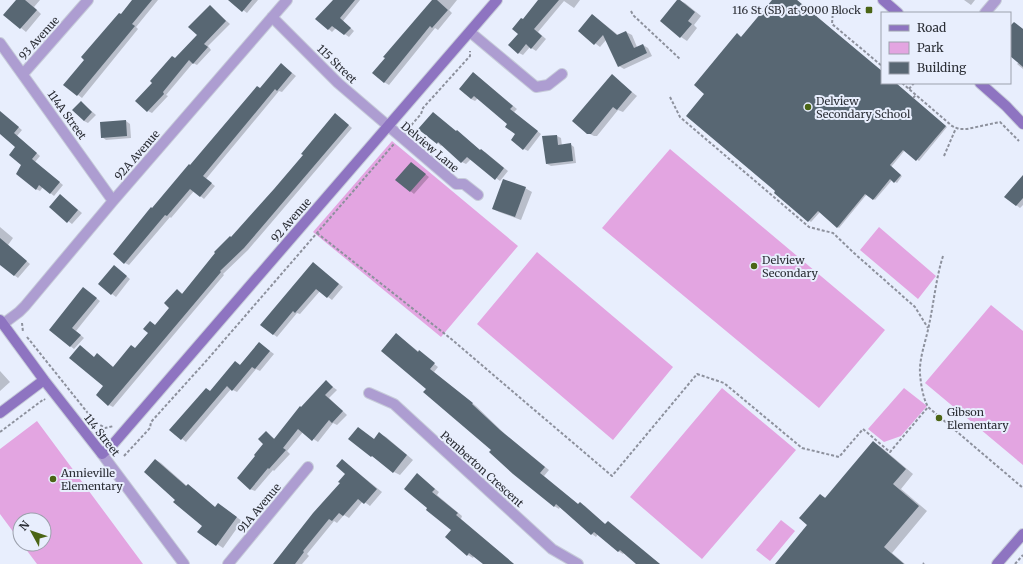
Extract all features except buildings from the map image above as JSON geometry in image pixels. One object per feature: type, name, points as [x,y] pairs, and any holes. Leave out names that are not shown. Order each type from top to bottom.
[{"type":"street","name":"93 Avenue","points":[[23,74],[88,0]]},
{"type":"street","name":"92A Avenue","points":[[1,322],[19,312],[25,306],[113,201],[287,0]]},
{"type":"street","name":"92 Avenue","points":[[102,454],[114,443],[497,0]]},
{"type":"street","points":[[882,0],[897,12]]},
{"type":"street","points":[[986,12],[996,0]]},
{"type":"street","name":"115 Street","points":[[272,17],[338,83],[388,127]]},
{"type":"street","points":[[470,32],[536,87],[548,85],[562,74]]},
{"type":"street","name":"114A Street","points":[[0,43],[113,201]]},
{"type":"street","points":[[981,84],[1006,106],[1023,124]]},
{"type":"street","name":"Delview Lane","points":[[388,127],[456,184],[464,184],[478,195]]},
{"type":"street","name":"114 Street","points":[[1,322],[184,564]]},
{"type":"street","points":[[0,413],[44,380]]},
{"type":"street","name":"Pemberton Crescent","points":[[369,393],[394,404],[552,549],[578,564]]},
{"type":"street","name":"91A Avenue","points":[[228,564],[308,468]]},
{"type":"street","points":[[997,564],[1023,534]]},
{"type":"path","points":[[833,10],[832,24],[881,65]]},
{"type":"path","points":[[630,11],[680,59]]},
{"type":"path","points":[[406,131],[421,114],[423,108],[470,56],[470,51]]},
{"type":"path","points":[[903,84],[956,128],[967,129],[1000,122],[1018,142]]},
{"type":"path","points":[[909,89],[913,84]]},
{"type":"path","points":[[670,97],[680,117],[809,227],[833,233],[854,254],[915,307],[928,328]]},
{"type":"path","points":[[944,156],[956,128]]},
{"type":"path","points":[[124,456],[150,428],[151,422],[207,360],[396,141]]},
{"type":"path","points":[[317,233],[450,338],[612,476],[697,374],[724,383],[802,448],[839,457],[863,429],[890,452],[928,407]]},
{"type":"path","points":[[943,256],[922,352],[920,373],[925,401],[928,407],[1023,488]]},
{"type":"path","points":[[22,323],[23,332],[95,422],[102,427]]},
{"type":"path","points":[[0,432],[44,399]]},
{"type":"path","points":[[1015,564],[1023,555]]},
{"type":"green space","points":[[392,141],[518,246],[441,337],[313,232]]},
{"type":"green space","points":[[670,149],[885,330],[819,408],[602,228]]},
{"type":"green space","points":[[879,227],[936,276],[918,299],[860,250]]},
{"type":"green space","points":[[537,252],[673,367],[613,440],[477,324]]},
{"type":"green space","points":[[991,305],[1023,331],[1023,465],[925,383]]},
{"type":"green space","points":[[722,388],[796,450],[702,559],[630,497]]},
{"type":"green space","points":[[904,388],[927,406],[901,436],[884,442],[868,429]]},
{"type":"green space","name":"Annieville Elementary","points":[[37,421],[143,564],[37,564],[28,552],[52,552],[52,512],[12,512],[12,530],[0,514],[0,449]]},
{"type":"green space","points":[[781,520],[795,531],[770,561],[756,550]]},
{"type":"place","name":"116 St (SB) at 9000 Block","points":[[869,10]]},
{"type":"place","name":"Delview Secondary School","points":[[808,107]]},
{"type":"place","name":"Delview Secondary","points":[[754,266]]},
{"type":"place","name":"Gibson Elementary","points":[[939,418]]},
{"type":"place","name":"Annieville Elementary","points":[[53,479]]}]
